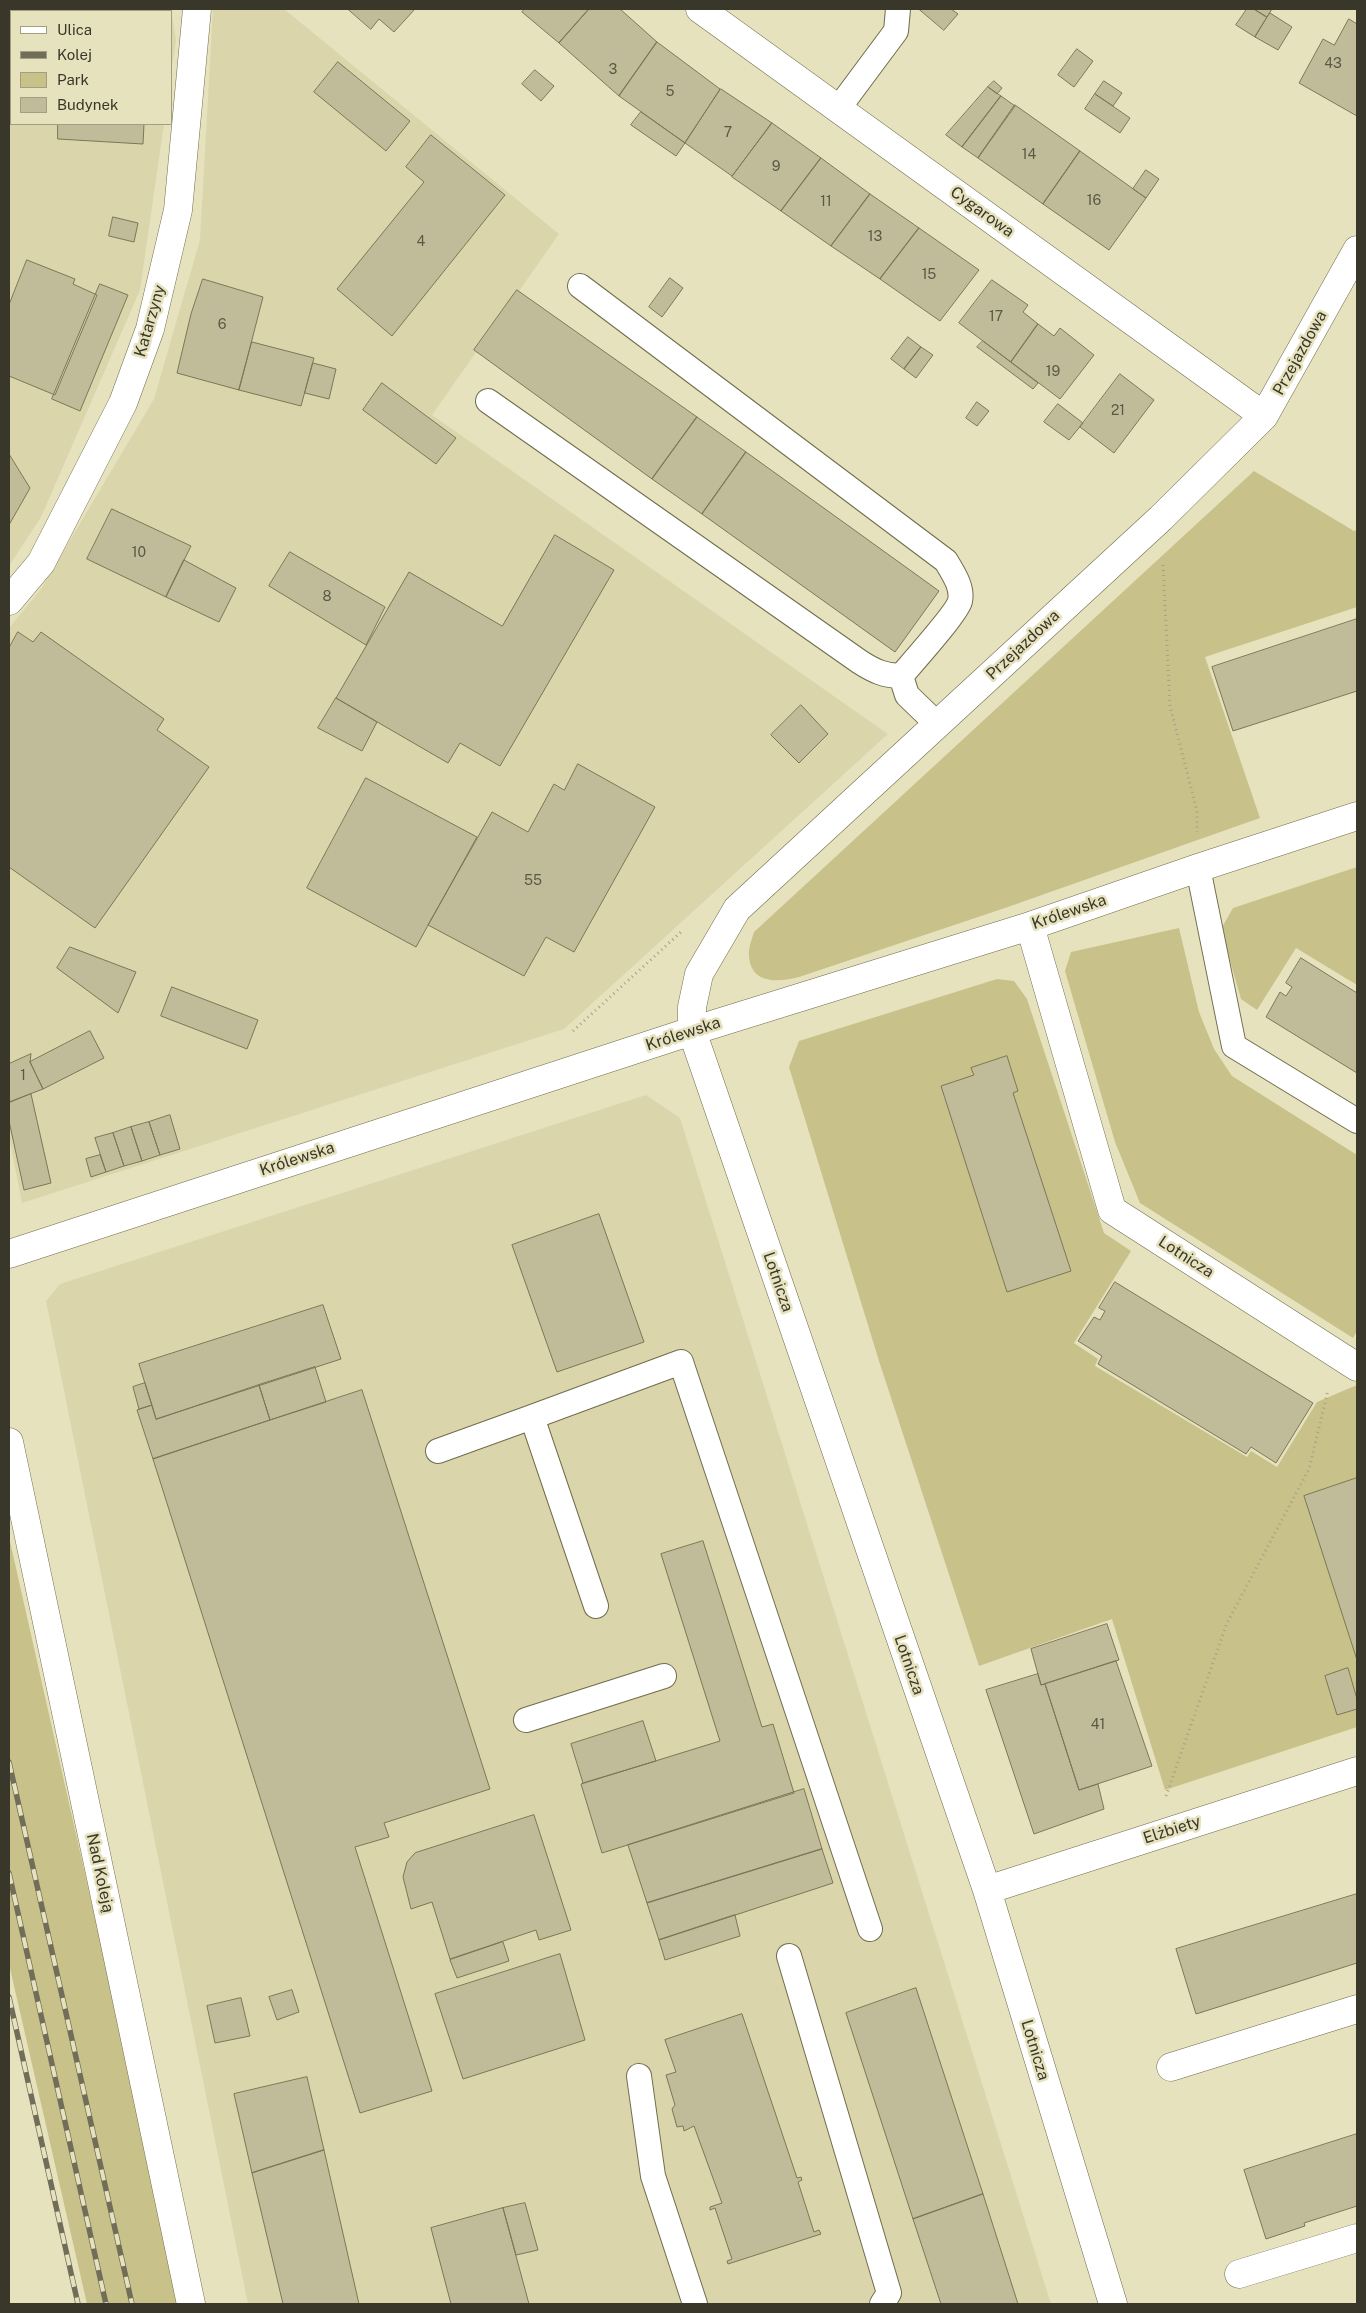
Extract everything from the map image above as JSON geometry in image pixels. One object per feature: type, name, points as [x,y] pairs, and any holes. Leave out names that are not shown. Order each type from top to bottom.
[{"type":"street","name":"Katarzyny","points":[[9,601],[41,563],[46,554],[123,403],[150,329],[178,210],[197,9]]},
{"type":"street","name":"Cygarowa","points":[[700,9],[1264,416]]},
{"type":"street","name":"Przejazdowa","points":[[692,1031],[692,1006],[700,974],[738,909],[1161,518],[1264,416],[1357,250]]},
{"type":"street","name":"Królewska","points":[[9,1254],[692,1031],[1030,926],[1357,816]]},
{"type":"street","name":"Lotnicza","points":[[1030,926],[1112,1210],[1352,1363]]},
{"type":"street","name":"Lotnicza","points":[[692,1031],[987,1890],[1113,2304]]},
{"type":"street","name":"Nad Koleją","points":[[9,1442],[191,2304]]},
{"type":"street","name":"Elżbiety","points":[[987,1890],[1357,1771]]},
{"type":"street","points":[[1171,2067],[1357,2008]]},
{"type":"street","points":[[1239,2274],[1357,2238]]},
{"type":"lane","points":[[838,109],[896,31],[898,9]]},
{"type":"lane","points":[[580,286],[946,561],[958,580],[960,601],[901,676]]},
{"type":"lane","points":[[488,400],[860,662],[878,673],[889,676],[901,676]]},
{"type":"lane","points":[[901,676],[907,694],[937,724]]},
{"type":"lane","points":[[1198,868],[1234,1046],[1357,1121]]},
{"type":"lane","points":[[438,1451],[681,1362],[870,1929]]},
{"type":"lane","points":[[532,1418],[596,1606]]},
{"type":"lane","points":[[526,1720],[664,1676]]},
{"type":"lane","points":[[789,1956],[888,2293],[882,2304]]},
{"type":"lane","points":[[639,2076],[653,2176],[695,2304]]},
{"type":"path","points":[[1161,518],[1170,706],[1197,811],[1198,868]]},
{"type":"path","points":[[1152,1837],[1227,1623],[1309,1469],[1328,1388],[1352,1363]]},
{"type":"shaded area","points":[[9,9],[171,9],[10,10],[10,125],[164,125],[140,290],[41,517],[9,566]]},
{"type":"shaded area","points":[[213,9],[284,9],[559,234],[432,415],[888,734],[564,1029],[22,1203],[9,1137],[9,628],[41,589],[154,399],[200,240]]},
{"type":"shaded area","points":[[172,15],[176,41],[172,65]]},
{"type":"shaded area","points":[[646,1095],[680,1118],[1051,2304],[248,2304],[46,1301],[60,1284]]},
{"type":"green space","points":[[1254,471],[1354,531],[1357,530],[1357,607],[1205,657],[1260,818],[1005,908],[799,977],[775,980],[760,977],[751,965],[749,953],[754,932]]},
{"type":"green space","points":[[1357,867],[1357,985],[1296,948],[1257,1010],[1241,999],[1221,929],[1233,908]]},
{"type":"green space","points":[[1179,928],[1199,1012],[1214,1049],[1232,1076],[1357,1155],[1357,1331],[1353,1338],[1140,1203],[1115,1142],[1065,971],[1071,952]]},
{"type":"green space","points":[[997,979],[1014,981],[1027,999],[1104,1233],[1131,1251],[1074,1343],[1098,1359],[1095,1366],[1247,1457],[1251,1451],[1277,1467],[1317,1402],[1357,1385],[1357,1727],[1165,1790],[1112,1619],[979,1666],[879,1361],[789,1067],[799,1041]]},
{"type":"green space","points":[[9,1537],[182,2304],[87,2304],[9,1964]]},
{"type":"building","points":[[348,9],[415,9],[394,32],[379,19],[371,29]]},
{"type":"building","points":[[525,9],[589,9],[559,43],[522,12]]},
{"type":"building","points":[[589,9],[620,9],[657,42],[619,96],[559,43]]},
{"type":"building","points":[[919,9],[951,9],[958,14],[944,30]]},
{"type":"building","points":[[1247,9],[1254,9],[1267,17],[1255,37],[1236,25]]},
{"type":"building","points":[[1254,9],[1272,9],[1267,17]]},
{"type":"building","points":[[1270,13],[1292,27],[1278,50],[1255,37]]},
{"type":"building","points":[[1349,19],[1357,24],[1357,116],[1299,83],[1323,39],[1334,45]]},
{"type":"building","points":[[657,42],[720,89],[685,143],[619,96]]},
{"type":"building","points":[[1077,49],[1093,61],[1074,87],[1058,75]]},
{"type":"building","points":[[338,62],[410,121],[386,151],[314,92]]},
{"type":"building","points":[[535,70],[554,86],[541,101],[522,84]]},
{"type":"building","points":[[994,81],[1002,88],[997,94],[988,87]]},
{"type":"building","points":[[1104,81],[1122,93],[1113,106],[1095,94]]},
{"type":"building","points":[[988,87],[1001,96],[962,147],[946,135]]},
{"type":"building","points":[[721,89],[772,123],[732,176],[685,143]]},
{"type":"building","points":[[1095,94],[1130,118],[1120,133],[1085,109]]},
{"type":"building","points":[[1001,96],[1015,106],[978,158],[962,147]]},
{"type":"building","points":[[1015,105],[1080,151],[1043,204],[978,158]]},
{"type":"building","points":[[641,112],[685,143],[676,156],[631,125]]},
{"type":"building","points":[[772,123],[821,158],[781,211],[732,177]]},
{"type":"building","points":[[58,125],[144,125],[143,144],[58,139]]},
{"type":"building","points":[[431,135],[505,195],[392,336],[337,289],[424,182],[406,167]]},
{"type":"building","points":[[1080,151],[1146,198],[1109,250],[1043,204]]},
{"type":"building","points":[[821,158],[870,194],[831,246],[781,211]]},
{"type":"building","points":[[1146,170],[1159,179],[1146,198],[1133,189]]},
{"type":"building","points":[[870,194],[919,228],[880,279],[831,246]]},
{"type":"building","points":[[113,217],[138,223],[134,242],[109,236]]},
{"type":"building","points":[[919,228],[979,270],[940,321],[880,279]]},
{"type":"building","points":[[27,260],[75,279],[73,284],[97,295],[55,395],[9,376],[9,305]]},
{"type":"building","points":[[670,278],[683,288],[662,317],[649,307]]},
{"type":"building","points":[[203,279],[263,297],[239,390],[177,373],[191,314]]},
{"type":"building","points":[[992,280],[1028,305],[1023,312],[1038,324],[1011,362],[959,323]]},
{"type":"building","points":[[100,284],[128,295],[80,411],[52,399]]},
{"type":"building","points":[[517,290],[697,417],[652,479],[474,350]]},
{"type":"building","points":[[1038,324],[1054,336],[1060,328],[1094,355],[1060,399],[1011,362]]},
{"type":"building","points":[[908,337],[921,347],[904,369],[891,359]]},
{"type":"building","points":[[983,341],[1038,383],[1033,389],[977,347]]},
{"type":"building","points":[[252,342],[314,358],[301,406],[239,390]]},
{"type":"building","points":[[921,347],[933,355],[916,378],[904,369]]},
{"type":"building","points":[[313,363],[336,369],[329,399],[305,393]]},
{"type":"building","points":[[1120,374],[1154,400],[1114,453],[1080,427]]},
{"type":"building","points":[[382,383],[456,438],[436,464],[363,410]]},
{"type":"building","points":[[977,402],[989,411],[977,426],[966,418]]},
{"type":"building","points":[[1058,404],[1083,423],[1069,440],[1044,422]]},
{"type":"building","points":[[697,417],[746,452],[702,514],[652,479]]},
{"type":"building","points":[[746,452],[939,591],[895,652],[702,514]]},
{"type":"building","points":[[9,454],[30,488],[9,525]]},
{"type":"building","points":[[112,509],[191,546],[166,597],[87,559]]},
{"type":"building","points":[[555,535],[614,570],[500,766],[460,743],[448,763],[336,698],[409,572],[502,626]]},
{"type":"building","points":[[290,552],[385,607],[366,645],[269,586]]},
{"type":"building","points":[[184,560],[236,588],[219,622],[166,597]]},
{"type":"building","points":[[1357,619],[1357,691],[1233,731],[1212,667]]},
{"type":"building","points":[[18,632],[33,642],[41,632],[164,719],[157,730],[209,767],[95,928],[9,867],[9,648]]},
{"type":"building","points":[[336,698],[377,722],[362,751],[318,728]]},
{"type":"building","points":[[801,705],[828,734],[799,763],[771,735]]},
{"type":"building","points":[[578,764],[655,807],[574,952],[546,937],[524,976],[428,925],[492,812],[528,832],[554,784],[564,790]]},
{"type":"building","points":[[366,778],[477,837],[416,947],[307,888]]},
{"type":"building","points":[[70,947],[136,972],[118,1013],[57,968]]},
{"type":"building","points":[[1301,958],[1357,993],[1357,1073],[1266,1017],[1280,992],[1286,996],[1292,987],[1286,983]]},
{"type":"building","points":[[172,987],[258,1020],[247,1049],[161,1016]]},
{"type":"building","points":[[90,1031],[104,1058],[43,1089],[30,1062]]},
{"type":"building","points":[[31,1054],[30,1062],[43,1089],[9,1102],[9,1064]]},
{"type":"building","points":[[1007,1056],[1018,1091],[1013,1093],[1071,1271],[1007,1292],[941,1086],[974,1075],[971,1068]]},
{"type":"building","points":[[31,1094],[51,1183],[24,1190],[9,1121],[9,1103]]},
{"type":"building","points":[[170,1115],[180,1149],[160,1155],[149,1122]]},
{"type":"building","points":[[149,1122],[160,1155],[142,1161],[131,1127]]},
{"type":"building","points":[[131,1127],[142,1161],[124,1166],[113,1133]]},
{"type":"building","points":[[113,1133],[124,1166],[106,1172],[95,1138]]},
{"type":"building","points":[[100,1155],[106,1172],[91,1177],[86,1159]]},
{"type":"building","points":[[599,1214],[644,1342],[557,1372],[512,1245]]},
{"type":"building","points":[[1115,1282],[1313,1403],[1276,1463],[1251,1447],[1246,1454],[1098,1364],[1102,1356],[1078,1341],[1094,1317],[1100,1320],[1105,1311],[1099,1308]]},
{"type":"building","points":[[323,1305],[341,1359],[156,1419],[139,1364]]},
{"type":"building","points":[[315,1367],[326,1402],[270,1420],[259,1385]]},
{"type":"building","points":[[145,1383],[152,1405],[139,1409],[133,1387]]},
{"type":"building","points":[[259,1385],[270,1420],[153,1459],[137,1410],[152,1405],[156,1419]]},
{"type":"building","points":[[362,1390],[490,1789],[384,1823],[389,1837],[355,1847],[432,2091],[360,2113],[153,1459]]},
{"type":"building","points":[[1357,1478],[1357,1660],[1304,1496]]},
{"type":"building","points":[[703,1541],[762,1727],[773,1724],[794,1793],[602,1853],[581,1784],[720,1741],[661,1554]]},
{"type":"building","points":[[1107,1624],[1119,1660],[1041,1685],[1031,1649]]},
{"type":"building","points":[[1116,1661],[1152,1766],[1079,1790],[1045,1684]]},
{"type":"building","points":[[1348,1668],[1357,1699],[1357,1709],[1337,1715],[1325,1676]]},
{"type":"building","points":[[1038,1674],[1041,1685],[1045,1684],[1079,1790],[1098,1784],[1104,1809],[1034,1834],[986,1690]]},
{"type":"building","points":[[643,1721],[656,1761],[583,1783],[571,1744]]},
{"type":"building","points":[[804,1789],[822,1849],[647,1903],[628,1845]]},
{"type":"building","points":[[534,1815],[571,1930],[539,1940],[536,1930],[450,1959],[432,1902],[411,1909],[403,1877],[407,1862],[415,1853]]},
{"type":"building","points":[[822,1849],[833,1883],[659,1940],[647,1903]]},
{"type":"building","points":[[1357,1894],[1357,1963],[1196,2014],[1176,1949]]},
{"type":"building","points":[[735,1915],[740,1936],[665,1960],[659,1940]]},
{"type":"building","points":[[503,1942],[509,1961],[457,1978],[450,1960]]},
{"type":"building","points":[[560,1954],[585,2040],[463,2079],[435,1994]]},
{"type":"building","points":[[916,1988],[983,2194],[913,2219],[846,2013]]},
{"type":"building","points":[[292,1990],[299,2012],[277,2020],[269,1997]]},
{"type":"building","points":[[241,1998],[250,2036],[215,2043],[207,2006]]},
{"type":"building","points":[[742,2014],[797,2178],[801,2177],[802,2180],[798,2182],[814,2232],[819,2230],[821,2234],[728,2264],[727,2261],[732,2259],[715,2208],[710,2210],[710,2207],[722,2203],[694,2126],[684,2131],[683,2126],[677,2127],[672,2109],[675,2105],[666,2075],[676,2072],[665,2040]]},
{"type":"building","points":[[307,2077],[324,2150],[252,2173],[234,2094]]},
{"type":"building","points":[[1357,2134],[1357,2206],[1304,2223],[1305,2226],[1266,2239],[1244,2170]]},
{"type":"building","points":[[324,2150],[359,2304],[283,2304],[252,2173]]},
{"type":"building","points":[[983,2194],[1018,2304],[941,2304],[913,2219]]},
{"type":"building","points":[[525,2203],[538,2250],[516,2255],[503,2208]]},
{"type":"building","points":[[503,2208],[529,2304],[451,2304],[431,2228]]},
{"type":"railway","points":[[9,1762],[132,2304]]},
{"type":"railway","points":[[9,1873],[106,2304]]},
{"type":"railway","points":[[9,1997],[78,2304]]}]
